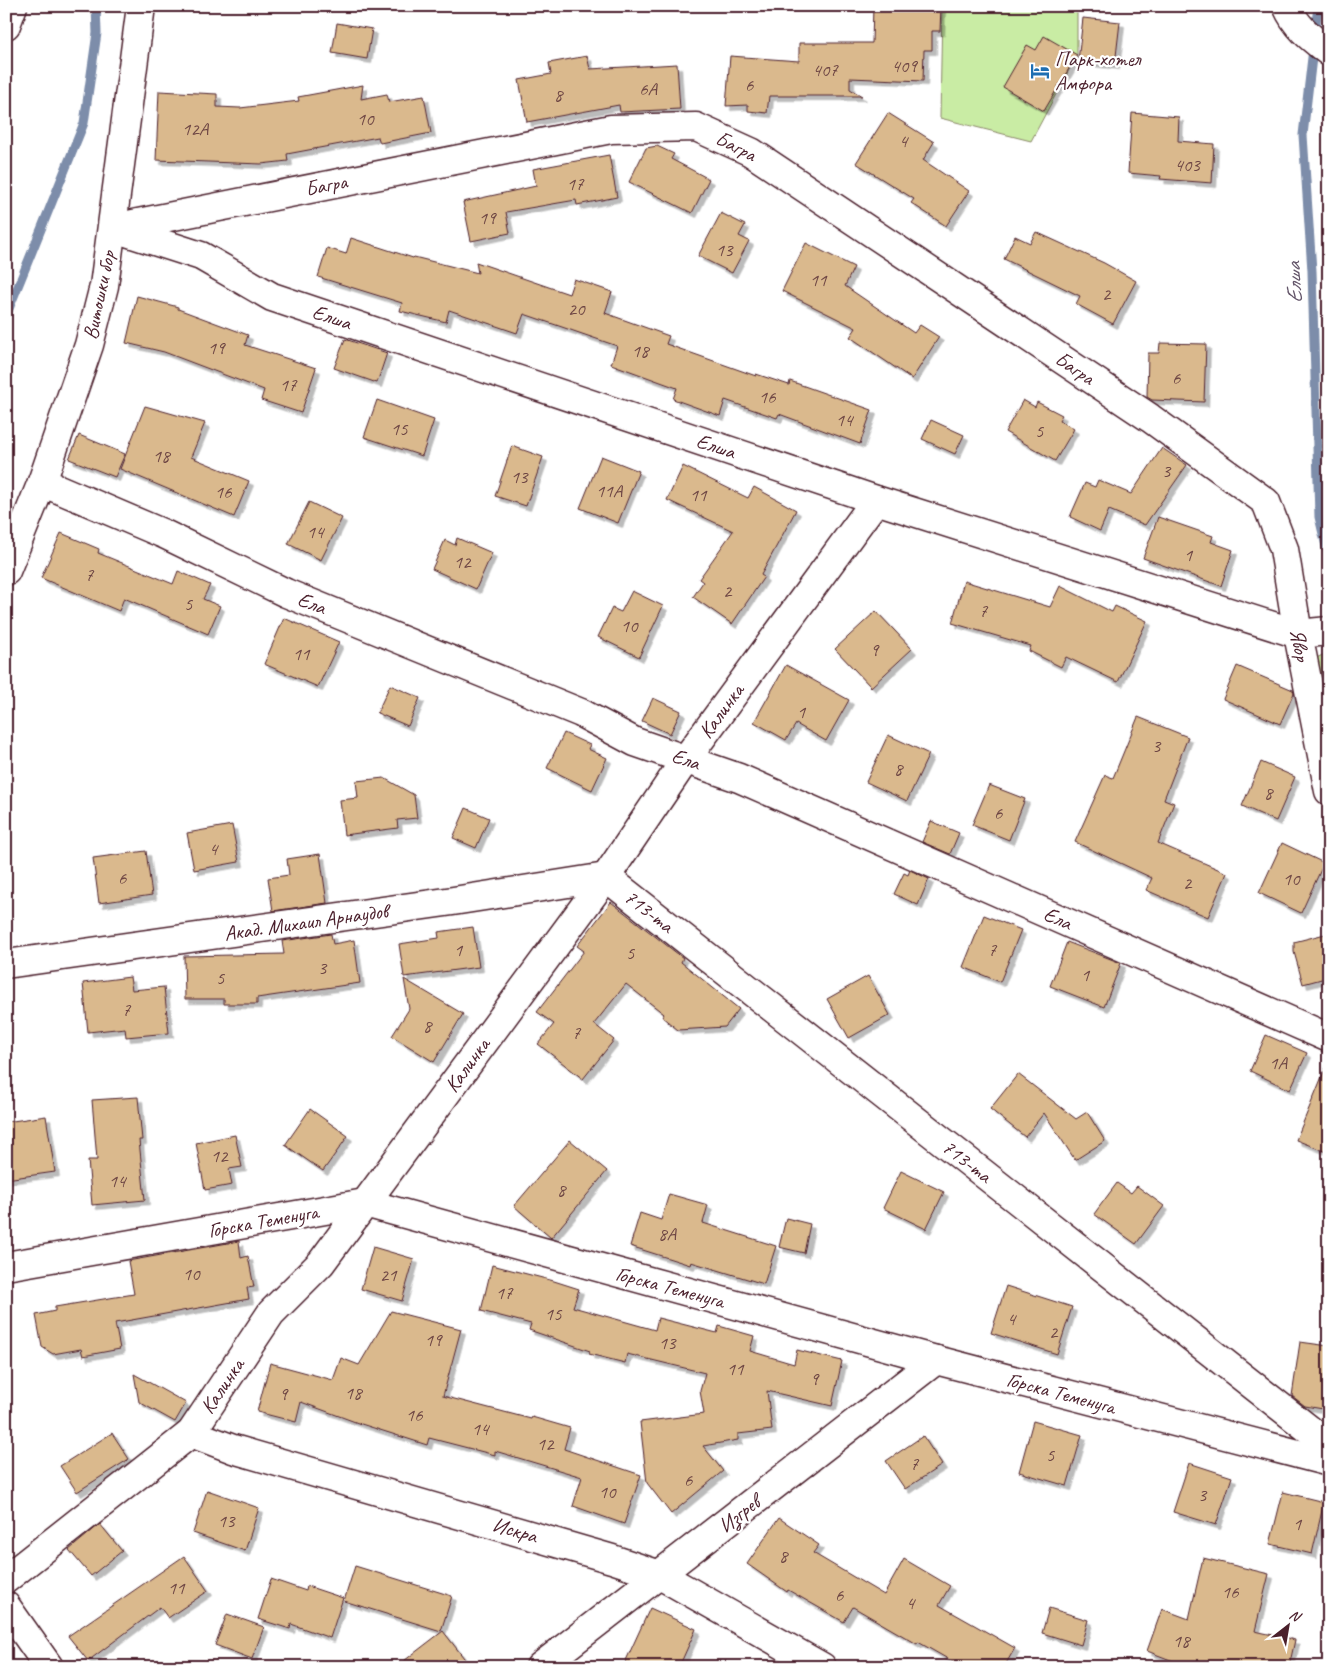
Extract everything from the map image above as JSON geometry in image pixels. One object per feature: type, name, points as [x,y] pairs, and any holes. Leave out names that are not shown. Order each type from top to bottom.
[{"type":"street","points":[[6,25],[13,6]]},
{"type":"street","name":"Витошки бор","points":[[6,571],[42,482],[89,345],[104,286],[141,6]]},
{"type":"street","points":[[1287,6],[1291,17],[1319,44]]},
{"type":"street","name":"Багра","points":[[112,228],[611,129],[696,127],[751,152],[1141,413],[1266,502]]},
{"type":"street","name":"Елша","points":[[112,228],[201,256],[272,296],[876,500],[1298,634],[1329,631]]},
{"type":"street","name":"Ела","points":[[42,482],[164,534],[286,593],[581,713],[635,742],[739,778],[1329,1038]]},
{"type":"street","name":"Калинка","points":[[6,1579],[191,1433],[271,1313],[321,1263],[606,877],[686,759],[876,500]]},
{"type":"street","name":"Явор","points":[[1266,502],[1284,549],[1298,634],[1329,791]]},
{"type":"street","name":"Акад. Михаил Арнаудов","points":[[6,964],[453,901],[606,877]]},
{"type":"street","name":"713-та","points":[[606,877],[1329,1445]]},
{"type":"street","name":"Горска Теменуга","points":[[6,1266],[365,1203],[936,1360],[1329,1462]]},
{"type":"street","name":"Изгрев","points":[[540,1667],[936,1360]]},
{"type":"street","name":"Искра","points":[[191,1433],[232,1449],[612,1558],[660,1575],[822,1667]]},
{"type":"street","points":[[6,1606],[49,1667]]},
{"type":"green space","points":[[942,6],[1077,6],[1077,55],[1031,141],[940,118]]},
{"type":"green space","points":[[1329,652],[1329,738],[1312,660]]},
{"type":"building","points":[[873,6],[941,6],[940,31],[932,31],[932,50],[924,50],[923,81],[850,78],[850,89],[862,96],[769,96],[767,113],[748,111],[748,105],[726,106],[730,56],[799,61],[799,43],[872,43]]},
{"type":"building","points":[[1083,18],[1120,22],[1115,65],[1078,61]]},
{"type":"building","points":[[337,23],[372,29],[367,59],[332,53]]},
{"type":"building","name":"Парк-хотел Амфора","points":[[1044,36],[1077,55],[1044,111],[1003,87],[1027,45],[1036,50]]},
{"type":"building","points":[[587,56],[590,69],[677,64],[680,109],[620,112],[619,105],[527,122],[519,80],[551,74],[549,63]]},
{"type":"building","points":[[363,85],[361,99],[387,94],[389,102],[424,96],[431,133],[380,143],[378,137],[287,154],[288,161],[261,164],[156,160],[159,91],[217,94],[217,107],[240,108],[299,101],[298,97]]},
{"type":"building","points":[[888,113],[934,142],[923,160],[969,191],[946,226],[911,203],[914,199],[856,163]]},
{"type":"building","points":[[1132,113],[1179,117],[1178,141],[1214,144],[1212,183],[1160,179],[1161,176],[1128,173]]},
{"type":"building","points":[[657,146],[674,154],[671,159],[709,179],[692,213],[629,182],[646,148]]},
{"type":"building","points":[[609,155],[617,197],[577,205],[576,200],[506,212],[510,233],[471,241],[463,202],[536,186],[533,169]]},
{"type":"building","points":[[721,213],[745,225],[739,236],[749,241],[732,273],[698,256]]},
{"type":"building","points":[[1036,232],[1104,263],[1136,281],[1113,324],[1076,304],[1080,296],[1004,259],[1015,236],[1030,243]]},
{"type":"building","points":[[351,238],[413,258],[478,273],[476,262],[569,294],[574,279],[612,292],[605,313],[669,336],[666,344],[756,376],[756,374],[789,385],[790,381],[872,410],[860,444],[779,414],[777,418],[725,400],[720,416],[673,399],[677,388],[611,364],[617,346],[524,314],[517,333],[449,310],[446,322],[400,311],[402,303],[318,277],[327,248],[346,254]]},
{"type":"building","points":[[806,243],[854,267],[845,286],[914,333],[920,325],[939,337],[912,379],[850,337],[856,328],[782,291]]},
{"type":"building","points":[[137,296],[178,307],[178,309],[248,335],[245,345],[316,368],[301,413],[261,400],[264,390],[164,352],[126,343]]},
{"type":"building","points":[[345,339],[387,353],[377,383],[334,368]]},
{"type":"building","points":[[1160,343],[1206,344],[1204,402],[1152,400],[1147,397],[1148,353],[1159,353]]},
{"type":"building","points":[[377,400],[434,420],[422,456],[364,437]]},
{"type":"building","points":[[1023,400],[1035,407],[1037,402],[1062,415],[1059,420],[1074,429],[1055,461],[1005,432]]},
{"type":"building","points":[[145,406],[205,423],[191,457],[249,481],[234,517],[120,469]]},
{"type":"building","points":[[931,420],[964,435],[955,454],[922,439]]},
{"type":"building","points":[[79,435],[125,454],[115,477],[69,459]]},
{"type":"building","points":[[512,446],[543,457],[526,506],[495,496]]},
{"type":"building","points":[[1162,448],[1187,465],[1145,525],[1109,510],[1100,531],[1070,517],[1085,483],[1095,487],[1098,480],[1131,494]]},
{"type":"building","points":[[601,456],[639,471],[618,523],[580,508]]},
{"type":"building","points":[[683,466],[748,498],[754,487],[796,510],[761,575],[764,577],[732,624],[693,597],[703,582],[699,579],[733,531],[667,500]]},
{"type":"building","points":[[309,502],[342,518],[321,560],[288,544]]},
{"type":"building","points":[[1158,517],[1213,536],[1211,542],[1233,550],[1221,586],[1143,558]]},
{"type":"building","points":[[61,533],[99,549],[98,553],[173,584],[178,571],[210,585],[203,599],[220,606],[208,634],[124,598],[119,611],[41,578]]},
{"type":"building","points":[[457,538],[492,553],[476,589],[432,569],[445,540],[455,545]]},
{"type":"building","points":[[964,581],[1050,607],[1060,586],[1112,612],[1115,606],[1147,621],[1118,682],[1066,657],[1061,667],[1029,651],[1031,646],[952,623]]},
{"type":"building","points":[[632,591],[663,606],[639,657],[598,637],[612,608],[621,612]]},
{"type":"building","points":[[876,611],[912,649],[871,687],[835,649]]},
{"type":"building","points":[[284,618],[339,642],[318,687],[264,664]]},
{"type":"building","points":[[786,665],[849,700],[826,741],[796,724],[786,740],[754,722]]},
{"type":"building","points":[[1237,666],[1293,690],[1294,693],[1280,724],[1223,699]]},
{"type":"building","points":[[390,685],[420,698],[408,726],[377,713]]},
{"type":"building","points":[[653,698],[681,711],[670,734],[642,721]]},
{"type":"building","points":[[1138,717],[1188,737],[1164,799],[1174,803],[1158,843],[1227,873],[1208,917],[1146,890],[1152,878],[1075,842],[1105,775],[1113,778]]},
{"type":"building","points":[[564,733],[590,745],[588,749],[607,758],[592,790],[547,768]]},
{"type":"building","points":[[888,735],[929,754],[907,801],[866,782]]},
{"type":"building","points":[[1261,762],[1295,777],[1276,821],[1242,806]]},
{"type":"building","points":[[384,778],[414,795],[417,818],[397,820],[398,828],[344,835],[340,800],[358,798],[356,781]]},
{"type":"building","points":[[989,785],[1025,799],[1009,840],[972,825]]},
{"type":"building","points":[[466,808],[489,818],[476,848],[453,838]]},
{"type":"building","points":[[931,821],[959,833],[950,854],[922,842]]},
{"type":"building","points":[[232,825],[239,862],[194,870],[187,833]]},
{"type":"building","points":[[1282,843],[1324,863],[1301,913],[1259,893]]},
{"type":"building","points":[[146,851],[152,895],[99,903],[93,858]]},
{"type":"building","points":[[320,854],[327,903],[273,911],[268,878],[289,875],[287,859]]},
{"type":"building","points":[[910,870],[929,879],[918,905],[894,894],[904,873],[908,875]]},
{"type":"building","points":[[611,902],[683,958],[681,962],[739,1009],[725,1027],[678,1030],[662,1017],[664,1014],[626,984],[594,1024],[614,1040],[583,1079],[538,1044],[554,1024],[537,1012],[584,951],[577,946]]},
{"type":"building","points":[[984,915],[1021,930],[1000,982],[963,967]]},
{"type":"building","points":[[473,927],[479,967],[404,977],[399,944],[439,938],[438,932]]},
{"type":"building","points":[[331,934],[333,944],[354,940],[360,983],[257,998],[257,1004],[224,1004],[224,999],[185,999],[184,956],[284,954],[282,941]]},
{"type":"building","points":[[1325,934],[1329,948],[1329,977],[1303,984],[1294,952],[1294,942]]},
{"type":"building","points":[[1067,942],[1121,963],[1104,1007],[1050,986]]},
{"type":"building","points":[[868,976],[890,1015],[849,1038],[827,999]]},
{"type":"building","points":[[130,977],[132,990],[164,987],[169,1033],[126,1037],[125,1028],[88,1032],[83,983]]},
{"type":"building","points":[[404,979],[463,1014],[434,1062],[392,1036],[409,1009]]},
{"type":"building","points":[[1266,1035],[1307,1053],[1290,1090],[1250,1071]]},
{"type":"building","points":[[1329,1062],[1329,1153],[1296,1140]]},
{"type":"building","points":[[1018,1074],[1076,1119],[1087,1112],[1105,1141],[1075,1160],[1044,1113],[1025,1137],[990,1109]]},
{"type":"building","points":[[138,1097],[142,1140],[139,1140],[145,1200],[92,1205],[88,1160],[97,1160],[92,1100]]},
{"type":"building","points":[[310,1109],[348,1136],[323,1171],[285,1145]]},
{"type":"building","points":[[46,1116],[55,1172],[6,1179],[6,1122]]},
{"type":"building","points":[[235,1135],[242,1167],[229,1169],[232,1185],[205,1190],[196,1143]]},
{"type":"building","points":[[570,1140],[607,1171],[551,1238],[514,1206]]},
{"type":"building","points":[[901,1171],[944,1192],[926,1229],[883,1208]]},
{"type":"building","points":[[1117,1183],[1131,1193],[1137,1186],[1164,1206],[1136,1244],[1094,1214]]},
{"type":"building","points":[[669,1194],[708,1205],[703,1223],[776,1246],[764,1284],[691,1262],[690,1265],[630,1246],[640,1213],[661,1220]]},
{"type":"building","points":[[786,1218],[810,1224],[804,1253],[779,1247]]},
{"type":"building","points":[[239,1241],[241,1258],[248,1256],[254,1287],[247,1288],[249,1299],[115,1323],[120,1349],[83,1356],[81,1349],[53,1354],[42,1347],[36,1315],[55,1311],[55,1307],[134,1294],[128,1261]]},
{"type":"building","points":[[373,1247],[414,1259],[402,1301],[361,1289]]},
{"type":"building","points":[[492,1265],[579,1289],[573,1307],[655,1330],[658,1318],[717,1333],[719,1326],[754,1336],[750,1351],[794,1364],[797,1350],[842,1361],[832,1406],[767,1391],[772,1430],[738,1434],[738,1440],[703,1446],[723,1471],[671,1514],[647,1483],[640,1422],[704,1414],[700,1391],[705,1373],[627,1354],[625,1363],[589,1354],[590,1351],[529,1330],[531,1324],[481,1311]]},
{"type":"building","points":[[1006,1286],[1072,1307],[1057,1354],[991,1333]]},
{"type":"building","points":[[391,1311],[461,1329],[443,1396],[570,1428],[564,1449],[641,1475],[624,1524],[573,1506],[582,1477],[495,1451],[495,1455],[429,1438],[427,1445],[301,1402],[296,1422],[257,1412],[270,1363],[333,1380],[341,1358],[359,1365]]},
{"type":"building","points":[[1300,1342],[1329,1346],[1329,1410],[1305,1406],[1292,1396]]},
{"type":"building","points":[[134,1374],[186,1403],[175,1422],[139,1402]]},
{"type":"building","points":[[1033,1421],[1082,1435],[1067,1486],[1019,1472]]},
{"type":"building","points":[[112,1433],[129,1459],[77,1492],[60,1466]]},
{"type":"building","points":[[923,1436],[942,1465],[905,1489],[886,1461]]},
{"type":"building","points":[[1189,1463],[1232,1477],[1216,1525],[1173,1512]]},
{"type":"building","points":[[207,1490],[259,1508],[245,1551],[193,1533]]},
{"type":"building","points":[[1283,1492],[1324,1502],[1312,1554],[1270,1544]]},
{"type":"building","points":[[779,1518],[819,1545],[813,1553],[884,1595],[904,1559],[950,1586],[939,1605],[1015,1648],[1004,1667],[962,1667],[918,1642],[917,1644],[853,1607],[844,1622],[788,1590],[787,1592],[747,1564]]},
{"type":"building","points":[[100,1524],[122,1551],[91,1576],[69,1550]]},
{"type":"building","points":[[184,1556],[208,1591],[168,1618],[160,1607],[88,1661],[68,1636]]},
{"type":"building","points":[[1203,1558],[1269,1574],[1255,1631],[1295,1640],[1289,1667],[1189,1667],[1147,1651],[1162,1609],[1189,1619]]},
{"type":"building","points":[[355,1566],[452,1596],[441,1631],[344,1601]]},
{"type":"building","points":[[271,1579],[306,1591],[307,1586],[343,1598],[330,1638],[291,1624],[290,1629],[258,1619]]},
{"type":"building","points":[[650,1608],[696,1629],[679,1667],[623,1667]]},
{"type":"building","points":[[1049,1608],[1088,1620],[1081,1645],[1042,1633]]},
{"type":"building","points":[[227,1614],[264,1627],[252,1659],[215,1645]]},
{"type":"building","points":[[443,1631],[471,1667],[396,1667]]},
{"type":"waterway","points":[[6,316],[84,123],[97,33],[96,6]]},
{"type":"waterway","name":"Елша","points":[[1318,6],[1303,135],[1312,271],[1319,517],[1329,559]]},
{"type":"place","name":"Парк-хотел Амфора","points":[[1040,71]]}]
